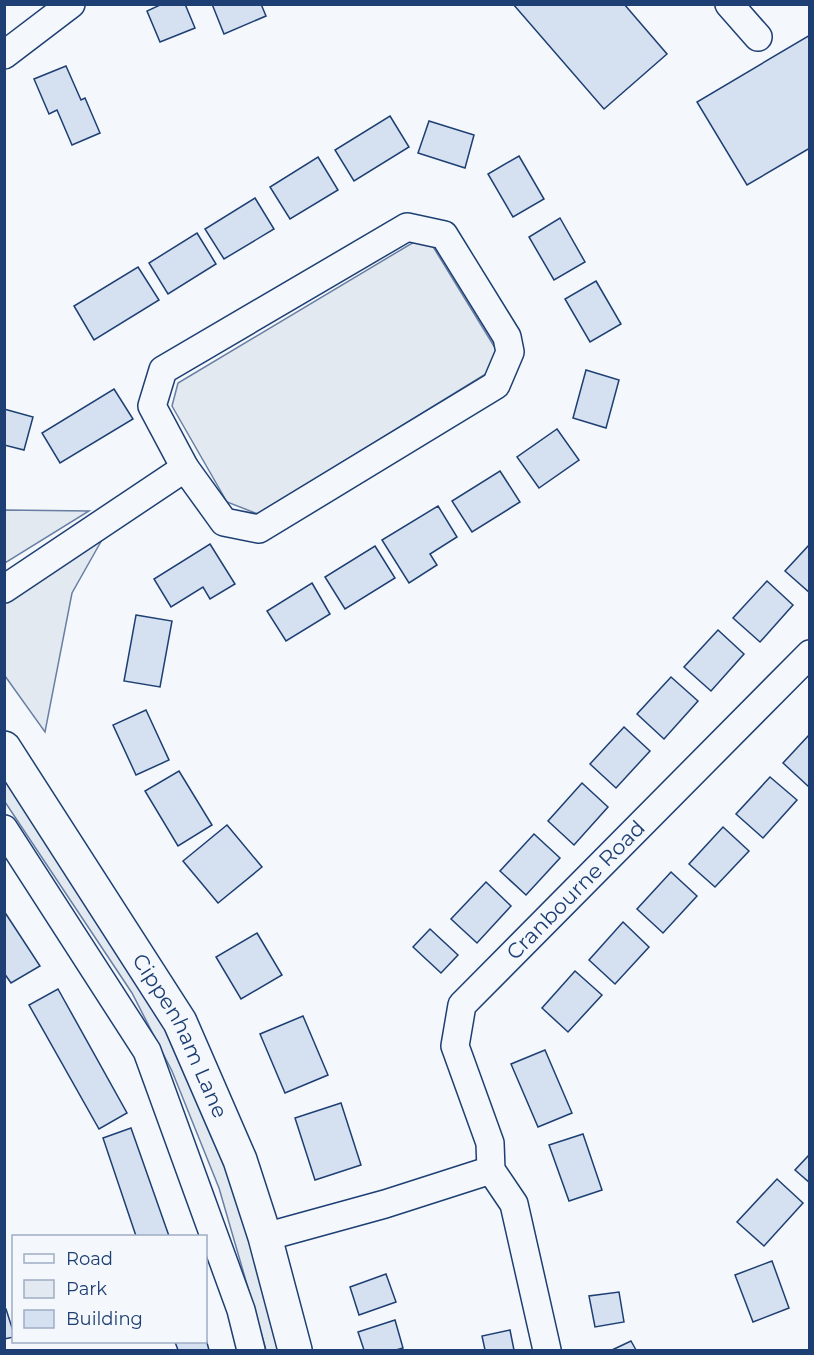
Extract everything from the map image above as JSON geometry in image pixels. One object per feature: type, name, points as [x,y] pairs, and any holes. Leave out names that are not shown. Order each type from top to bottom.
[{"type":"street","points":[[4,55],[71,4]]},
{"type":"street","points":[[729,4],[758,37]]},
{"type":"street","points":[[407,227],[444,235],[507,337],[510,352],[496,385],[259,528],[224,522],[185,468],[152,406],[163,370],[407,227]]},
{"type":"street","points":[[4,589],[185,468]]},
{"type":"street","name":"Cranbourne Road","points":[[491,1170],[490,1143],[455,1046],[462,1005],[810,654]]},
{"type":"street","name":"Cippenham Lane","points":[[4,748],[180,1022],[240,1160],[265,1237],[295,1350]]},
{"type":"street","points":[[4,829],[147,1051],[241,1310],[251,1350]]},
{"type":"street","points":[[265,1237],[385,1204],[491,1170],[514,1204],[547,1350]]},
{"type":"green space","points":[[414,242],[432,245],[497,351],[489,372],[258,514],[227,502],[172,406],[178,383]]},
{"type":"green space","points":[[5,510],[89,511],[5,563]]},
{"type":"green space","points":[[103,538],[72,593],[45,732],[5,676],[4,601]]},
{"type":"green space","points":[[4,779],[143,987],[187,1069],[237,1190],[282,1350],[266,1350],[219,1188],[172,1071],[132,993],[5,802]]},
{"type":"building","points":[[162,4],[185,4],[195,28],[160,42],[147,11]]},
{"type":"building","points":[[212,4],[261,4],[266,16],[224,34]]},
{"type":"building","points":[[513,4],[624,4],[667,54],[604,109]]},
{"type":"building","points":[[810,35],[810,148],[747,185],[697,102]]},
{"type":"building","points":[[66,66],[81,100],[85,98],[100,133],[72,145],[57,110],[49,114],[34,79]]},
{"type":"building","points":[[390,116],[409,147],[354,181],[335,150]]},
{"type":"building","points":[[429,121],[474,135],[465,168],[418,153]]},
{"type":"building","points":[[519,156],[544,199],[513,217],[488,174]]},
{"type":"building","points":[[318,157],[338,190],[290,219],[270,187]]},
{"type":"building","points":[[255,198],[274,229],[224,259],[205,229]]},
{"type":"building","points":[[560,218],[585,262],[554,280],[529,237]]},
{"type":"building","points":[[197,233],[216,264],[168,294],[149,263]]},
{"type":"building","points":[[138,267],[159,300],[94,340],[74,306]]},
{"type":"building","points":[[596,281],[621,324],[590,342],[565,299]]},
{"type":"building","points":[[586,370],[619,380],[606,428],[573,418]]},
{"type":"building","points":[[114,389],[133,419],[60,463],[42,433]]},
{"type":"building","points":[[4,409],[33,417],[24,450],[4,445]]},
{"type":"building","points":[[557,429],[579,460],[539,488],[517,457]]},
{"type":"building","points":[[500,471],[520,502],[472,532],[452,501]]},
{"type":"building","points":[[438,506],[457,537],[430,554],[437,565],[409,583],[382,540]]},
{"type":"building","points":[[210,544],[235,584],[210,599],[203,587],[171,607],[154,579]]},
{"type":"building","points":[[810,544],[810,593],[785,571]]},
{"type":"building","points":[[375,546],[395,578],[345,609],[325,577]]},
{"type":"building","points":[[767,581],[793,605],[760,642],[733,618]]},
{"type":"building","points":[[312,583],[330,614],[286,641],[267,611]]},
{"type":"building","points":[[136,615],[172,621],[160,687],[124,681]]},
{"type":"building","points":[[718,630],[744,654],[711,691],[684,667]]},
{"type":"building","points":[[671,677],[698,701],[664,739],[637,714]]},
{"type":"building","points":[[146,710],[169,760],[136,775],[113,725]]},
{"type":"building","points":[[624,727],[650,751],[616,788],[590,764]]},
{"type":"building","points":[[810,734],[810,786],[809,787],[783,763]]},
{"type":"building","points":[[179,771],[212,825],[178,846],[145,791]]},
{"type":"building","points":[[770,777],[797,800],[763,838],[736,814]]},
{"type":"building","points":[[582,783],[608,807],[574,845],[548,821]]},
{"type":"building","points":[[227,825],[262,867],[218,903],[183,861]]},
{"type":"building","points":[[723,827],[749,851],[715,887],[689,864]]},
{"type":"building","points":[[534,834],[560,858],[526,895],[500,871]]},
{"type":"building","points":[[671,872],[697,896],[663,933],[637,909]]},
{"type":"building","points":[[486,882],[511,906],[477,943],[451,919]]},
{"type":"building","points":[[4,911],[40,966],[11,983],[4,973]]},
{"type":"building","points":[[623,922],[649,947],[615,984],[589,960]]},
{"type":"building","points":[[430,929],[458,955],[441,973],[413,947]]},
{"type":"building","points":[[257,933],[282,975],[241,999],[216,957]]},
{"type":"building","points":[[575,971],[602,995],[568,1032],[542,1008]]},
{"type":"building","points":[[58,989],[127,1113],[99,1129],[29,1005]]},
{"type":"building","points":[[303,1016],[328,1075],[285,1093],[260,1034]]},
{"type":"building","points":[[545,1050],[572,1113],[538,1127],[511,1064]]},
{"type":"building","points":[[341,1103],[361,1165],[315,1180],[295,1118]]},
{"type":"building","points":[[131,1128],[169,1235],[136,1235],[103,1138]]},
{"type":"building","points":[[583,1134],[602,1190],[569,1201],[549,1145]]},
{"type":"building","points":[[810,1154],[810,1183],[795,1170]]},
{"type":"building","points":[[777,1179],[803,1203],[764,1246],[737,1222]]},
{"type":"building","points":[[772,1261],[789,1308],[753,1322],[735,1275]]},
{"type":"building","points":[[386,1274],[396,1302],[359,1315],[350,1287]]},
{"type":"building","points":[[619,1292],[624,1322],[595,1327],[589,1296]]},
{"type":"building","points":[[4,1309],[6,1309],[12,1328],[12,1337],[4,1339]]},
{"type":"building","points":[[395,1320],[403,1348],[364,1350],[358,1332]]},
{"type":"building","points":[[510,1330],[514,1350],[485,1350],[482,1336]]},
{"type":"building","points":[[631,1341],[636,1350],[612,1350]]},
{"type":"building","points":[[175,1343],[207,1343],[209,1350],[178,1350]]}]
